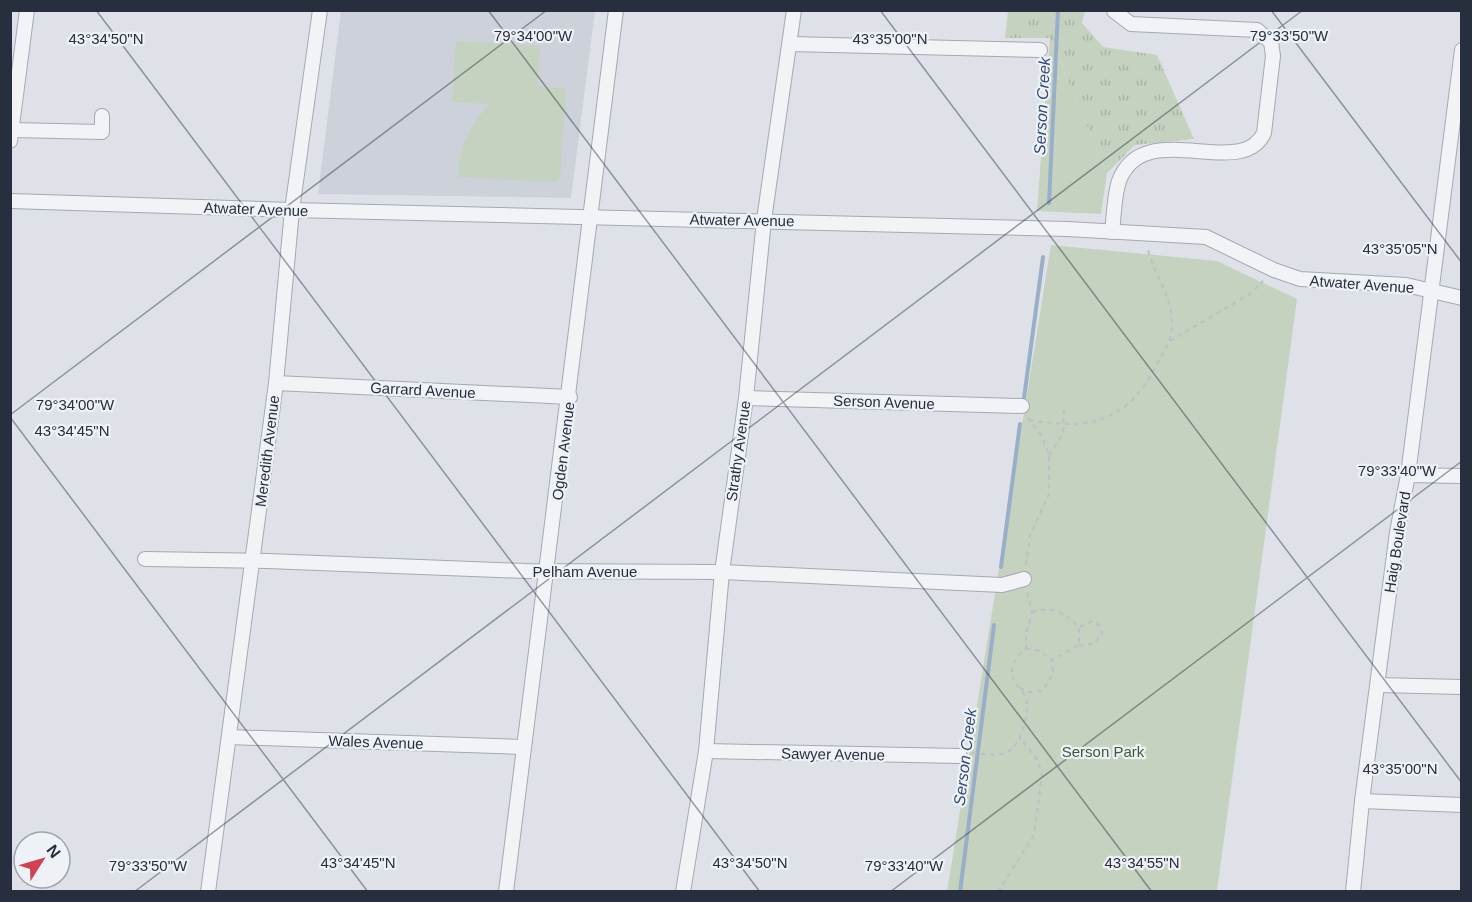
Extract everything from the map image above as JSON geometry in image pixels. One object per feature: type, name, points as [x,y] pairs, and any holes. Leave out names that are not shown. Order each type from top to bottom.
[{"type":"street","points":[[27,10],[11,136],[102,132],[102,116]]},
{"type":"street","name":"Meredith Avenue","points":[[208,891],[276,383],[292,210],[320,10]]},
{"type":"street","name":"Ogden Avenue","points":[[506,891],[570,397],[616,10]]},
{"type":"street","name":"Strathy Avenue","points":[[683,891],[706,751],[722,572],[746,398],[764,220],[794,10]]},
{"type":"street","points":[[1112,232],[1119,182],[1126,169],[1137,158],[1149,152],[1170,149],[1240,152],[1252,149],[1260,142],[1264,134],[1273,56],[1271,42],[1257,30],[1131,24],[1114,11]]},
{"type":"street","points":[[790,44],[1040,50]]},
{"type":"street","name":"Haig Boulevard","points":[[1353,891],[1362,801],[1397,532],[1408,475],[1461,50]]},
{"type":"street","name":"Atwater Avenue","points":[[10,201],[292,210],[764,220],[1206,237],[1274,270],[1300,279],[1406,285],[1461,298]]},
{"type":"street","name":"Garrard Avenue","points":[[276,383],[570,397]]},
{"type":"street","name":"Serson Avenue","points":[[746,398],[1022,406]]},
{"type":"street","points":[[1408,475],[1461,476]]},
{"type":"street","name":"Pelham Avenue","points":[[145,559],[547,571],[722,572],[1002,585],[1024,579]]},
{"type":"street","points":[[1378,685],[1461,687]]},
{"type":"street","name":"Wales Avenue","points":[[229,737],[524,747]]},
{"type":"street","name":"Sawyer Avenue","points":[[706,751],[963,754]]},
{"type":"street","points":[[1362,801],[1461,805]]},
{"type":"path","points":[[963,754],[1002,755],[1009,752],[1020,738],[1028,708],[1026,696],[1017,687],[1011,673],[1015,659],[1026,648],[1026,634],[1032,612],[1024,579],[1030,535],[1049,494],[1049,455],[1041,435],[1028,420],[1065,426],[1095,422],[1127,405],[1146,384],[1170,341],[1172,325],[1167,295],[1152,267],[1148,250]]},
{"type":"path","points":[[1170,341],[1250,294],[1274,270]]},
{"type":"path","points":[[1049,455],[1064,434],[1064,407]]},
{"type":"path","points":[[1032,612],[1055,609],[1068,616],[1079,627],[1079,645]]},
{"type":"path","points":[[1052,660],[1079,645],[1093,644],[1102,634],[1100,626],[1093,621],[1079,627]]},
{"type":"path","points":[[1017,687],[1029,692],[1041,691],[1050,681],[1054,670],[1052,660],[1038,651],[1026,648]]},
{"type":"path","points":[[998,891],[1034,835],[1042,773],[1036,758],[1020,738]]},
{"type":"shaded area","points":[[341,11],[595,11],[571,198],[318,194]]},
{"type":"green space","points":[[1008,11],[1085,11],[1082,23],[1103,47],[1157,55],[1194,139],[1135,145],[1107,173],[1050,38],[1005,38]]},
{"type":"green space","points":[[1050,38],[1107,173],[1101,214],[1037,211]]},
{"type":"green space","points":[[456,41],[540,46],[538,86],[566,89],[560,178],[556,182],[458,177],[466,138],[489,104],[452,102]]},
{"type":"green space","name":"Serson Park","points":[[1051,245],[1217,261],[1297,299],[1217,891],[947,892]]},
{"type":"waterway","name":"Serson Creek","points":[[1049,203],[1058,10]]},
{"type":"waterway","name":"Serson Creek","points":[[1024,398],[1043,257]]},
{"type":"waterway","name":"Serson Creek","points":[[1001,567],[1020,424]]},
{"type":"waterway","name":"Serson Creek","points":[[960,892],[994,625]]}]
